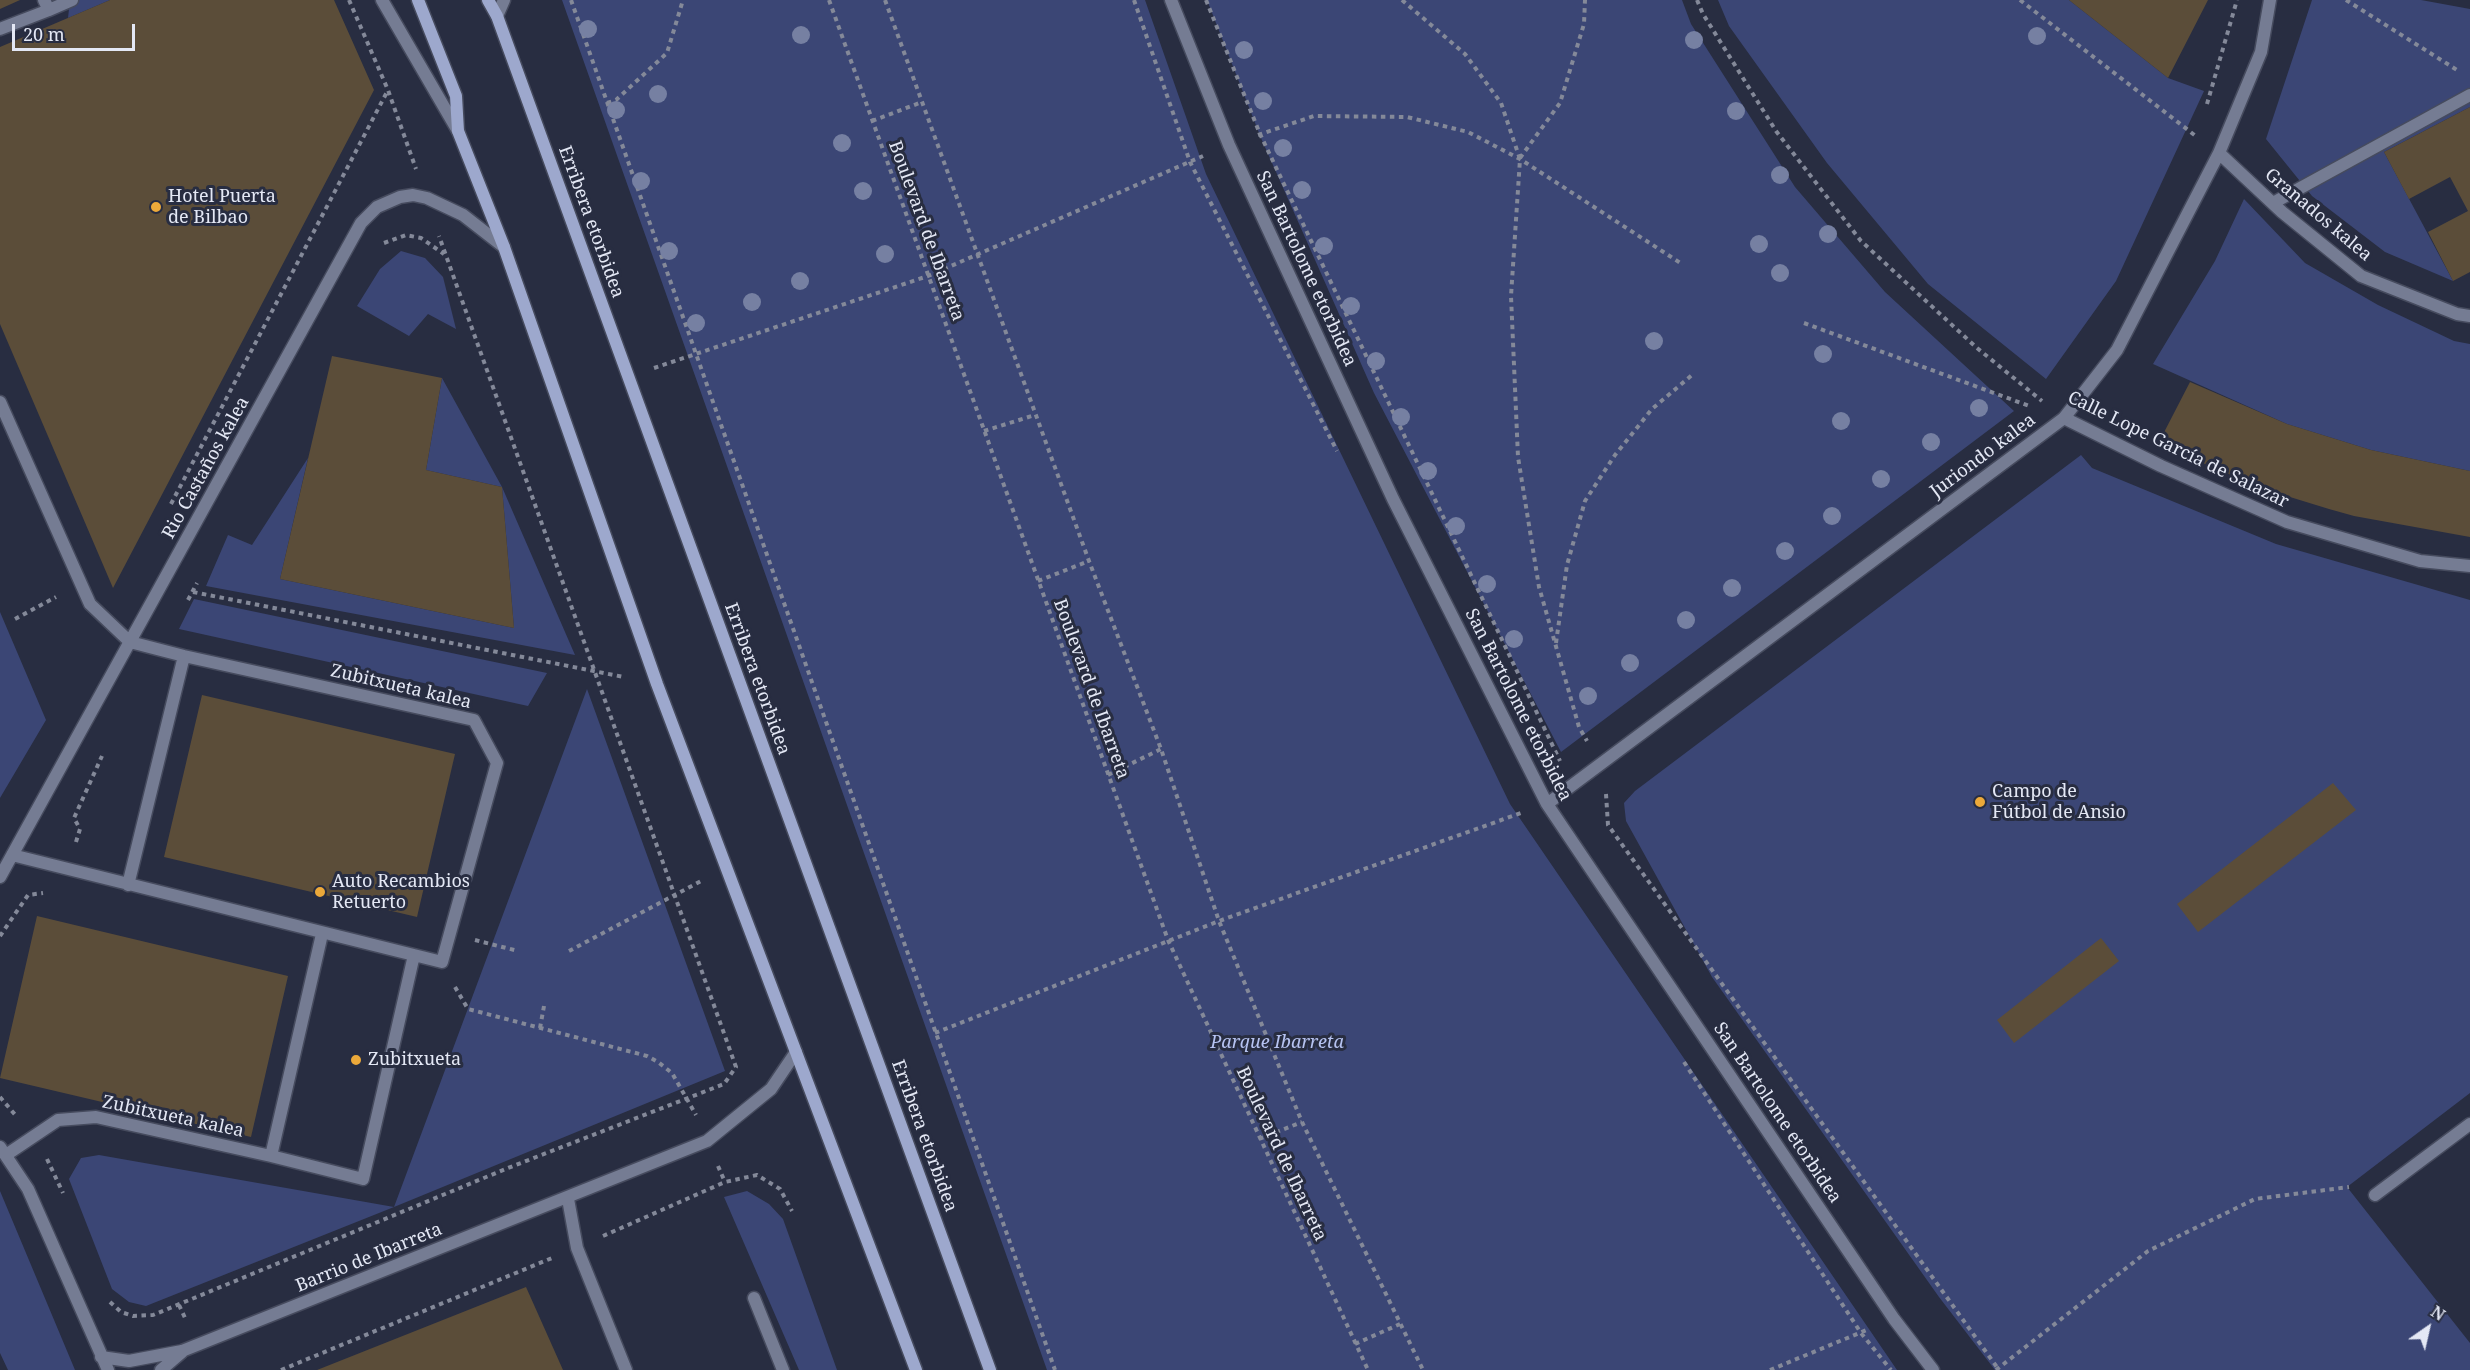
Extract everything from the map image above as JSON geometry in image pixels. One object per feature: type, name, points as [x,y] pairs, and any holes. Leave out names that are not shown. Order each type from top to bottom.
[{"type":"main road","points":[[418,0],[456,96],[458,131],[504,247],[657,684],[916,1370]]},
{"type":"main road","name":"Erribera etorbidea","points":[[490,0],[990,1370]]},
{"type":"street","points":[[0,29],[46,5],[72,0]]},
{"type":"street","points":[[382,0],[458,131]]},
{"type":"street","points":[[496,16],[504,0]]},
{"type":"street","name":"San Bartolome etorbidea","points":[[1171,0],[1229,145],[1393,499],[1547,804],[1894,1319],[1934,1370]]},
{"type":"street","name":"Juriondo kalea","points":[[1547,804],[2064,418],[2116,350],[2219,153],[2261,52],[2270,0]]},
{"type":"street","points":[[2273,203],[2470,95]]},
{"type":"street","name":"Granados kalea","points":[[2219,153],[2273,203],[2361,276],[2457,314],[2470,316]]},
{"type":"street","name":"Rio Castaños kalea","points":[[0,877],[361,224],[377,207],[400,197],[413,195],[427,198],[463,215],[504,247]]},
{"type":"street","name":"Zubitxueta kalea","points":[[0,402],[90,604],[130,642],[474,720],[497,763],[442,962]]},
{"type":"street","name":"Calle Lope García de Salazar","points":[[2064,418],[2161,466],[2287,522],[2420,561],[2470,566]]},
{"type":"street","points":[[128,885],[184,656]]},
{"type":"street","points":[[12,855],[442,962]]},
{"type":"street","points":[[271,1156],[322,933]]},
{"type":"street","name":"Zubitxueta kalea","points":[[108,1370],[28,1190],[3,1151],[58,1120],[96,1117],[363,1179],[414,955]]},
{"type":"street","name":"Barrio de Ibarreta","points":[[101,1357],[129,1360],[182,1351],[568,1199],[707,1141],[771,1089],[796,1052]]},
{"type":"street","points":[[2375,1195],[2470,1124]]},
{"type":"street","points":[[568,1199],[577,1248],[626,1370]]},
{"type":"street","points":[[754,1298],[783,1370]]},
{"type":"street","name":"Barrio de Ibarreta","points":[[161,1370],[182,1351]]},
{"type":"path","points":[[571,0],[697,353],[934,1033],[1055,1370]]},
{"type":"path","points":[[607,103],[616,100],[667,53],[683,0]]},
{"type":"path","name":"Boulevard de Ibarreta","points":[[829,0],[1168,940],[1368,1370]]},
{"type":"path","name":"Boulevard de Ibarreta","points":[[885,0],[976,255],[1161,749],[1219,921],[1302,1122],[1424,1370]]},
{"type":"path","points":[[1206,0],[1260,134],[1561,762],[1570,755]]},
{"type":"path","points":[[1402,0],[1465,54],[1501,103],[1520,159],[1511,296],[1518,457],[1539,586],[1579,727],[1603,763],[1608,825],[1998,1369],[2148,1251],[2255,1199],[2347,1187],[2375,1195]]},
{"type":"path","points":[[1520,159],[1560,103],[1584,24],[1585,0]]},
{"type":"path","name":"Calle Lope García de Salazar","points":[[1697,0],[1703,14],[1776,131],[1861,241],[1977,348],[2064,418]]},
{"type":"path","points":[[2020,0],[2121,80],[2219,153]]},
{"type":"path","points":[[2346,0],[2460,72]]},
{"type":"path","points":[[166,514],[388,90]]},
{"type":"path","points":[[872,121],[922,102]]},
{"type":"path","points":[[628,377],[928,276],[1229,145],[1314,116],[1407,117],[1468,132],[1520,159],[1682,264]]},
{"type":"path","points":[[381,244],[394,237],[406,235],[421,238],[446,255]]},
{"type":"path","points":[[1804,323],[2035,408],[2025,415]]},
{"type":"path","points":[[1556,646],[1567,564],[1585,501],[1615,455],[1652,409],[1692,375]]},
{"type":"path","points":[[984,431],[1035,415]]},
{"type":"path","points":[[1038,581],[1089,561]]},
{"type":"path","points":[[187,602],[198,582]]},
{"type":"path","points":[[15,619],[81,584]]},
{"type":"path","points":[[192,592],[657,684]]},
{"type":"path","points":[[1578,748],[1597,734]]},
{"type":"path","points":[[0,936],[28,895],[58,891],[80,829],[74,818],[107,746]]},
{"type":"path","points":[[1108,775],[1161,749]]},
{"type":"path","points":[[934,1033],[1168,940],[1547,804]]},
{"type":"path","points":[[568,951],[726,867]]},
{"type":"path","points":[[450,934],[518,951]]},
{"type":"path","points":[[442,962],[468,1009],[647,1056],[658,1062],[672,1073],[685,1092],[725,1182]]},
{"type":"path","points":[[540,1028],[544,1006]]},
{"type":"path","points":[[1259,1139],[1302,1122]]},
{"type":"path","points":[[281,1370],[577,1248],[725,1182],[757,1175],[780,1189],[792,1211]]},
{"type":"path","points":[[1770,1370],[1894,1319]]},
{"type":"path","points":[[1355,1344],[1400,1324]]},
{"type":"green space","points":[[70,0],[110,0],[68,18]]},
{"type":"green space","name":"Parque Ibarreta","points":[[562,0],[1145,0],[1206,174],[1510,804],[1897,1370],[1047,1370]]},
{"type":"green space","points":[[1207,0],[1682,0],[1691,24],[1795,187],[1885,292],[2014,411],[1561,752],[1374,393],[1261,138]]},
{"type":"green space","points":[[1718,0],[2069,0],[2168,78],[2204,91],[2116,281],[2046,379],[1928,284],[1827,163],[1729,26]]},
{"type":"green space","points":[[2312,0],[2421,0],[2470,9],[2470,107],[2384,152],[2453,281],[2385,252],[2312,196],[2266,139]]},
{"type":"green space","points":[[2244,199],[2305,263],[2378,305],[2454,341],[2470,344],[2470,471],[2371,450],[2287,424],[2153,364],[2215,261]]},
{"type":"green space","points":[[401,251],[425,258],[443,277],[456,329],[428,314],[409,336],[357,306],[380,269]]},
{"type":"green space","points":[[442,378],[502,487],[426,470]]},
{"type":"green space","points":[[2081,455],[2092,468],[2276,544],[2470,600],[2470,1093],[2347,1187],[2470,1343],[2470,1370],[1995,1370],[1939,1297],[1712,977],[1626,821],[1624,803],[1635,791]]},
{"type":"green space","points":[[308,458],[280,579],[514,628],[502,487],[575,655],[206,586],[228,535],[252,545]]},
{"type":"green space","points":[[194,599],[547,673],[528,706],[179,629]]},
{"type":"green space","points":[[0,612],[46,720],[0,798]]},
{"type":"green space","points":[[587,689],[725,1071],[394,1207]]},
{"type":"green space","points":[[99,1155],[394,1207],[146,1306],[129,1302],[112,1289],[69,1179],[81,1158]]},
{"type":"green space","points":[[0,1191],[75,1370],[8,1370],[0,1353]]},
{"type":"green space","points":[[747,1191],[769,1204],[783,1219],[837,1370],[799,1370],[724,1197]]},
{"type":"building","points":[[0,0],[20,0],[0,9]]},
{"type":"building","name":"Hotel Puerta de Bilbao","points":[[110,0],[334,0],[374,90],[113,588],[0,324],[0,47]]},
{"type":"building","points":[[2069,0],[2208,0],[2168,78]]},
{"type":"building","points":[[2470,107],[2470,272],[2453,281],[2428,232],[2468,211],[2450,177],[2409,199],[2384,152]]},
{"type":"building","points":[[332,356],[442,378],[426,470],[502,487],[514,628],[280,579]]},
{"type":"building","points":[[2190,382],[2287,424],[2371,450],[2470,471],[2470,537],[2354,516],[2329,509],[2264,489],[2158,444]]},
{"type":"building","points":[[202,695],[455,754],[417,917],[164,857]]},
{"type":"building","points":[[2333,783],[2356,810],[2198,932],[2177,904]]},
{"type":"building","points":[[37,916],[288,976],[251,1137],[0,1078]]},
{"type":"building","points":[[2101,938],[2119,961],[2014,1043],[1997,1020]]},
{"type":"building","points":[[526,1287],[563,1370],[317,1370]]},
{"type":"place","name":"Hotel Puerta de Bilbao","points":[[156,207]]},
{"type":"place","name":"Campo de Fútbol de Ansio","points":[[1980,802]]},
{"type":"place","name":"Auto Recambios Retuerto","points":[[320,892]]},
{"type":"place","name":"Zubitxueta","points":[[356,1060]]}]
